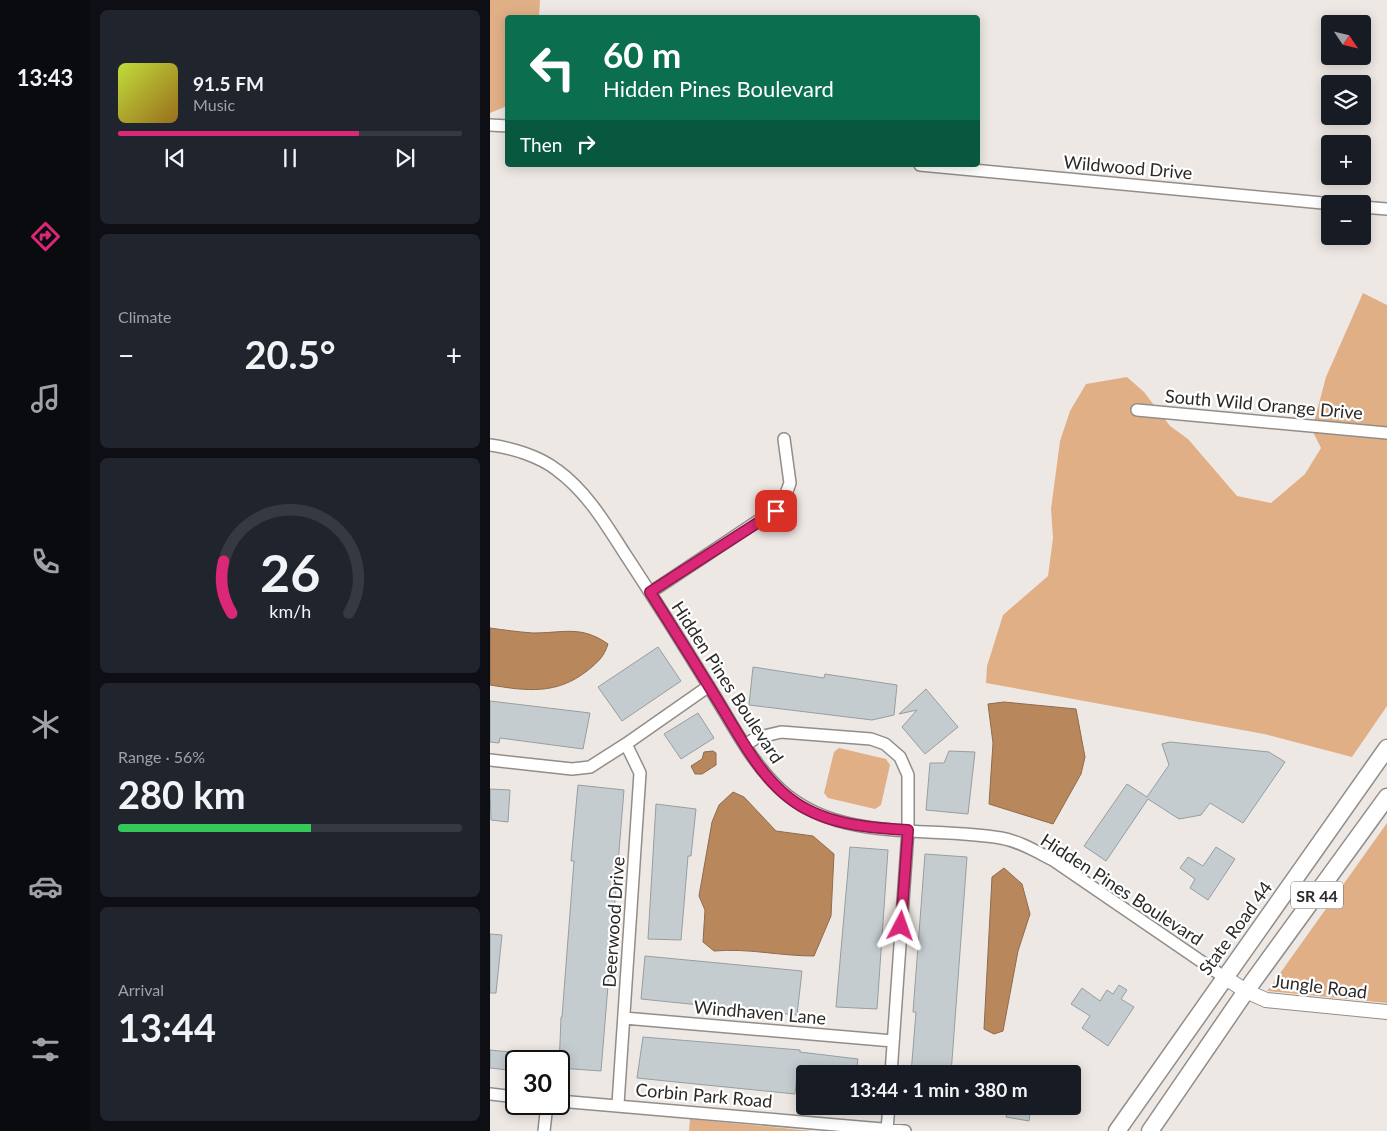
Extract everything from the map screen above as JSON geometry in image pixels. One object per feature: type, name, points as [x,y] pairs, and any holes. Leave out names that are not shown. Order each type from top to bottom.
[{"type":"main road","name":"State Road 44","points":[[1117,1131],[1387,748]]},
{"type":"main road","name":"SR 44","points":[[1150,1131],[1246,992],[1387,797]]},
{"type":"street","points":[[490,125],[505,126]]},
{"type":"street","name":"Wildwood Drive","points":[[941,167],[1321,203]]},
{"type":"street","points":[[1371,207],[1387,209]]},
{"type":"street","name":"South Wild Orange Drive","points":[[1138,410],[1387,433]]},
{"type":"street","points":[[650,592],[782,506],[790,483],[784,439]]},
{"type":"street","name":"Hidden Pines Boulevard","points":[[490,445],[525,453],[556,469],[590,500],[650,592],[745,745],[772,782],[789,798],[824,817],[866,828],[1003,838],[1031,849],[1053,860],[1224,977]]},
{"type":"street","points":[[490,760],[572,769],[590,766],[626,744],[709,686]]},
{"type":"street","points":[[745,745],[756,738],[781,732],[871,738],[885,744],[900,757],[908,775],[908,830],[892,1065]]},
{"type":"street","name":"Deerwood Drive","points":[[618,1104],[640,773],[626,744]]},
{"type":"street","name":"Jungle Road","points":[[1224,977],[1246,992],[1266,1000],[1387,1012]]},
{"type":"street","name":"Windhaven Lane","points":[[624,1018],[893,1042]]},
{"type":"street","points":[[490,1094],[505,1096]]},
{"type":"street","name":"Corbin Park Road","points":[[570,1101],[905,1131]]},
{"type":"street","points":[[544,1131],[546,1115]]},
{"type":"street","points":[[887,1129],[888,1115]]},
{"type":"shaded area","points":[[490,0],[540,0],[539,15],[505,15],[505,107],[490,113]]},
{"type":"shaded area","points":[[1363,293],[1387,305],[1387,706],[1352,757],[1264,734],[986,683],[987,666],[1003,615],[1048,576],[1053,538],[1051,509],[1060,441],[1070,411],[1086,384],[1127,377],[1144,392],[1170,426],[1188,439],[1237,496],[1271,503],[1305,474],[1321,448],[1312,430],[1326,377]]},
{"type":"shaded area","points":[[490,628],[533,633],[581,632],[608,644],[602,656],[594,665],[575,679],[564,684],[552,688],[529,690],[504,687],[490,685]]},
{"type":"shaded area","points":[[1004,702],[1076,709],[1085,757],[1081,774],[1053,824],[989,804],[993,743],[988,704]]},
{"type":"shaded area","points":[[839,748],[886,759],[890,765],[881,805],[875,809],[828,798],[824,793],[834,752]]},
{"type":"shaded area","points":[[713,751],[716,753],[716,765],[702,774],[695,774],[691,766],[702,759],[704,752]]},
{"type":"shaded area","points":[[733,792],[744,797],[776,831],[813,836],[834,854],[831,916],[814,956],[727,950],[714,951],[703,942],[705,910],[699,896],[712,822],[719,805]]},
{"type":"shaded area","points":[[1387,823],[1387,1003],[1267,991],[1271,986]]},
{"type":"shaded area","points":[[1004,868],[1022,884],[1030,914],[1018,951],[1003,1031],[994,1034],[984,1029],[992,877]]},
{"type":"shaded area","points":[[690,1119],[812,1131],[689,1131]]},
{"type":"building","points":[[658,647],[681,681],[622,721],[598,687]]},
{"type":"building","points":[[753,667],[824,678],[825,674],[897,685],[894,715],[872,720],[749,705]]},
{"type":"building","points":[[926,689],[958,727],[925,754],[902,727],[917,710],[899,714]]},
{"type":"building","points":[[490,701],[590,713],[583,749],[500,738],[499,743],[490,742]]},
{"type":"building","points":[[698,713],[714,738],[681,759],[664,734]]},
{"type":"building","points":[[1170,742],[1269,752],[1285,762],[1243,823],[1210,803],[1201,815],[1179,819],[1148,799],[1106,861],[1084,846],[1127,784],[1147,797],[1169,765],[1162,744]]},
{"type":"building","points":[[949,751],[975,752],[968,814],[926,810],[930,763],[944,763]]},
{"type":"building","points":[[578,785],[624,790],[601,1071],[570,1069],[570,1050],[560,1050],[574,861],[571,861]]},
{"type":"building","points":[[490,789],[510,790],[508,822],[491,820]]},
{"type":"building","points":[[656,804],[696,809],[691,856],[688,856],[681,940],[648,939]]},
{"type":"building","points":[[850,847],[888,850],[877,1009],[836,1007]]},
{"type":"building","points":[[1216,847],[1235,859],[1208,900],[1190,888],[1195,879],[1180,868],[1188,857],[1203,866]]},
{"type":"building","points":[[925,854],[967,857],[952,1065],[912,1065],[916,1012],[913,1012]]},
{"type":"building","points":[[490,934],[502,935],[496,993],[490,993]]},
{"type":"building","points":[[645,956],[802,971],[797,1015],[641,999]]},
{"type":"building","points":[[1119,985],[1127,990],[1121,999],[1134,1007],[1108,1046],[1082,1028],[1090,1016],[1071,1004],[1082,988],[1100,1001],[1107,990],[1113,994]]},
{"type":"building","points":[[643,1037],[800,1050],[800,1052],[858,1059],[857,1065],[796,1065],[795,1094],[637,1078]]},
{"type":"building","points":[[490,1050],[505,1052],[505,1070],[490,1068]]},
{"type":"building","points":[[1006,1115],[1030,1115],[1029,1121],[1006,1117]]},
{"type":"route","points":[[776,511],[650,592],[745,745],[772,782],[789,798],[824,817],[866,828],[908,830],[901,926]]}]
